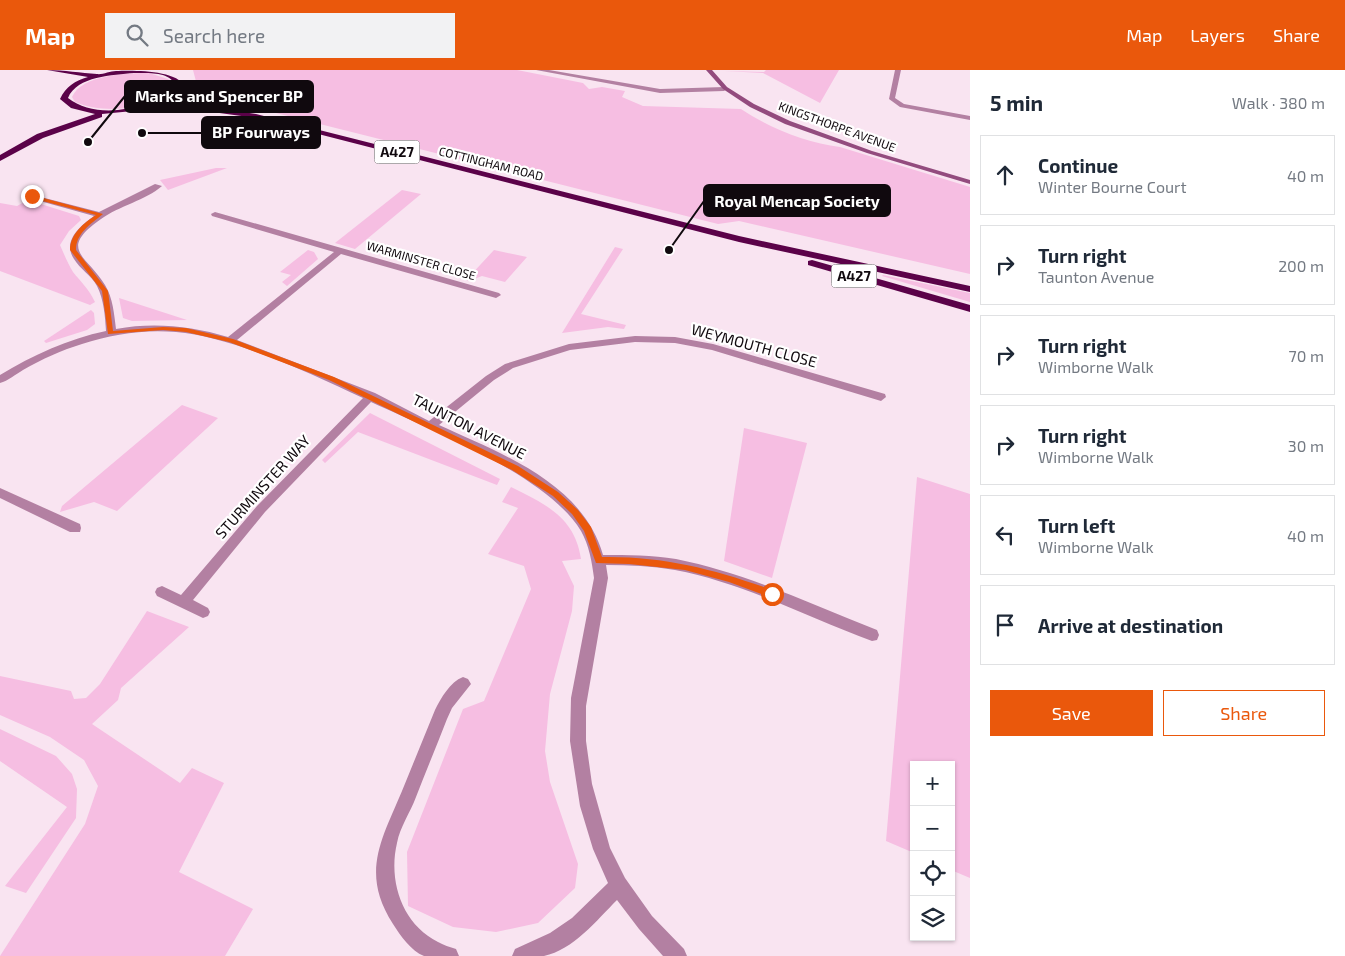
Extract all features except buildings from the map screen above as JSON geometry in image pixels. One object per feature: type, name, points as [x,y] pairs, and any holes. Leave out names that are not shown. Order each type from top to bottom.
[{"type":"highway","points":[[51,70],[78,74],[106,74]]},
{"type":"highway","points":[[40,136],[62,115],[64,97],[62,82],[51,70]]},
{"type":"highway","points":[[64,97],[79,83],[106,74],[130,70]]},
{"type":"highway","points":[[176,70],[181,87]]},
{"type":"highway","points":[[116,72],[142,71],[164,73],[174,76],[181,87]]},
{"type":"highway","points":[[64,97],[68,104],[78,109],[101,111],[129,109],[138,108],[167,98],[181,87]]},
{"type":"highway","name":"COTTINGHAM ROAD","points":[[193,99],[207,106]]},
{"type":"highway","name":"COTTINGHAM ROAD","points":[[138,108],[175,104],[207,106],[266,118],[739,239],[970,289]]},
{"type":"highway","points":[[0,158],[40,136],[88,118],[129,109]]},
{"type":"highway","name":"COTTINGHAM ROAD","points":[[739,239],[863,279],[970,309]]},
{"type":"street","points":[[538,70],[660,91],[724,89]]},
{"type":"street","points":[[562,75],[569,70]]},
{"type":"street","name":"KINGSTHORPE AVENUE","points":[[709,70],[724,89],[758,110],[873,153],[970,182]]},
{"type":"street","points":[[898,70],[892,99],[902,106],[970,118]]},
{"type":"street","points":[[110,333],[105,291],[73,250],[73,242],[88,222],[100,214],[158,186]]},
{"type":"street","points":[[32,196],[100,214]]},
{"type":"street","name":"WARMINSTER CLOSE","points":[[214,214],[496,295]]},
{"type":"street","points":[[231,340],[340,251]]},
{"type":"street","name":"TAUNTON AVENUE","points":[[0,380],[36,358],[63,346],[110,333],[163,328],[186,330],[231,340],[331,378],[515,468],[555,494],[575,512],[588,530],[599,560],[601,578],[580,691],[577,721],[582,768],[590,809],[601,844],[619,885],[656,936],[677,956]]},
{"type":"street","name":"WEYMOUTH CLOSE","points":[[431,426],[490,378],[508,366],[569,347],[635,340],[675,340],[713,347],[881,397]]},
{"type":"street","name":"STURMINSTER WAY","points":[[184,602],[262,509],[370,396]]},
{"type":"street","points":[[0,493],[75,528]]},
{"type":"street","points":[[599,560],[657,562],[718,575],[784,599],[872,635]]},
{"type":"street","points":[[162,592],[203,612]]},
{"type":"street","points":[[448,956],[434,953],[408,932],[392,908],[386,870],[388,844],[444,709],[463,684]]},
{"type":"street","points":[[522,956],[557,940],[579,925],[619,885]]},
{"type":"shaded area","points":[[193,70],[517,70],[583,83],[589,89],[602,87],[625,91],[622,97],[643,106],[741,109],[789,134],[840,147],[970,187],[970,274],[739,221],[718,224],[208,96],[198,89]]},
{"type":"shaded area","points":[[766,70],[839,70],[820,103],[763,73],[724,71],[764,72]]},
{"type":"shaded area","points":[[149,73],[168,79],[172,83],[172,88],[163,96],[140,106],[112,109],[99,108],[75,102],[72,97],[77,89],[95,79],[107,76]]},
{"type":"shaded area","points":[[216,168],[227,168],[168,190],[160,180]]},
{"type":"shaded area","points":[[402,190],[421,194],[355,249],[335,243]]},
{"type":"shaded area","points":[[28,200],[79,216],[81,220],[69,231],[60,245],[73,272],[88,289],[95,302],[90,305],[0,271],[0,203],[17,206]]},
{"type":"shaded area","points":[[615,247],[623,249],[581,314],[626,325],[624,329],[608,327],[562,333]]},
{"type":"shaded area","points":[[308,250],[314,252],[318,259],[287,286],[282,282],[291,275],[280,272]]},
{"type":"shaded area","points":[[494,250],[527,257],[505,282],[482,276],[469,281],[452,276],[455,274],[468,278]]},
{"type":"shaded area","points":[[882,276],[970,293],[970,302]]},
{"type":"shaded area","points":[[119,298],[187,320],[132,321],[123,318]]},
{"type":"shaded area","points":[[91,310],[94,313],[95,324],[87,330],[46,343],[44,341]]},
{"type":"shaded area","points":[[182,405],[218,418],[117,511],[94,502],[60,512],[62,506]]},
{"type":"shaded area","points":[[370,413],[500,479],[497,485],[358,432],[325,463],[322,460]]},
{"type":"shaded area","points":[[744,428],[807,443],[772,578],[724,561]]},
{"type":"shaded area","points":[[917,477],[970,494],[970,878],[955,872],[955,761],[910,761],[910,851],[886,841]]},
{"type":"shaded area","points":[[511,487],[547,506],[565,522],[578,545],[581,559],[562,561],[574,586],[572,611],[550,694],[545,751],[550,782],[578,864],[575,888],[538,923],[496,932],[453,927],[408,906],[407,852],[463,709],[484,701],[531,589],[524,566],[488,554],[518,508],[502,502]]},
{"type":"shaded area","points":[[147,611],[189,627],[121,688],[118,700],[92,724],[180,783],[192,768],[224,783],[179,872],[253,909],[225,956],[0,956],[85,824],[98,786],[84,760],[50,737],[0,715],[0,676],[71,691],[74,699],[86,698],[100,684]]},
{"type":"shaded area","points":[[0,729],[56,756],[72,774],[77,789],[76,818],[26,893],[5,886],[67,807],[0,761]]},
{"type":"place","name":"BP Fourways","points":[[142,133]]},
{"type":"place","name":"Marks and Spencer BP","points":[[88,142]]},
{"type":"place","name":"Royal Mencap Society","points":[[669,250]]},
{"type":"route","points":[[32,196],[100,214],[88,222],[73,242],[73,250],[77,258],[105,291],[108,300],[110,333],[163,328],[186,330],[231,340],[331,378],[515,468],[555,494],[575,512],[588,530],[599,560],[657,562],[685,567],[730,579],[772,594]]}]
